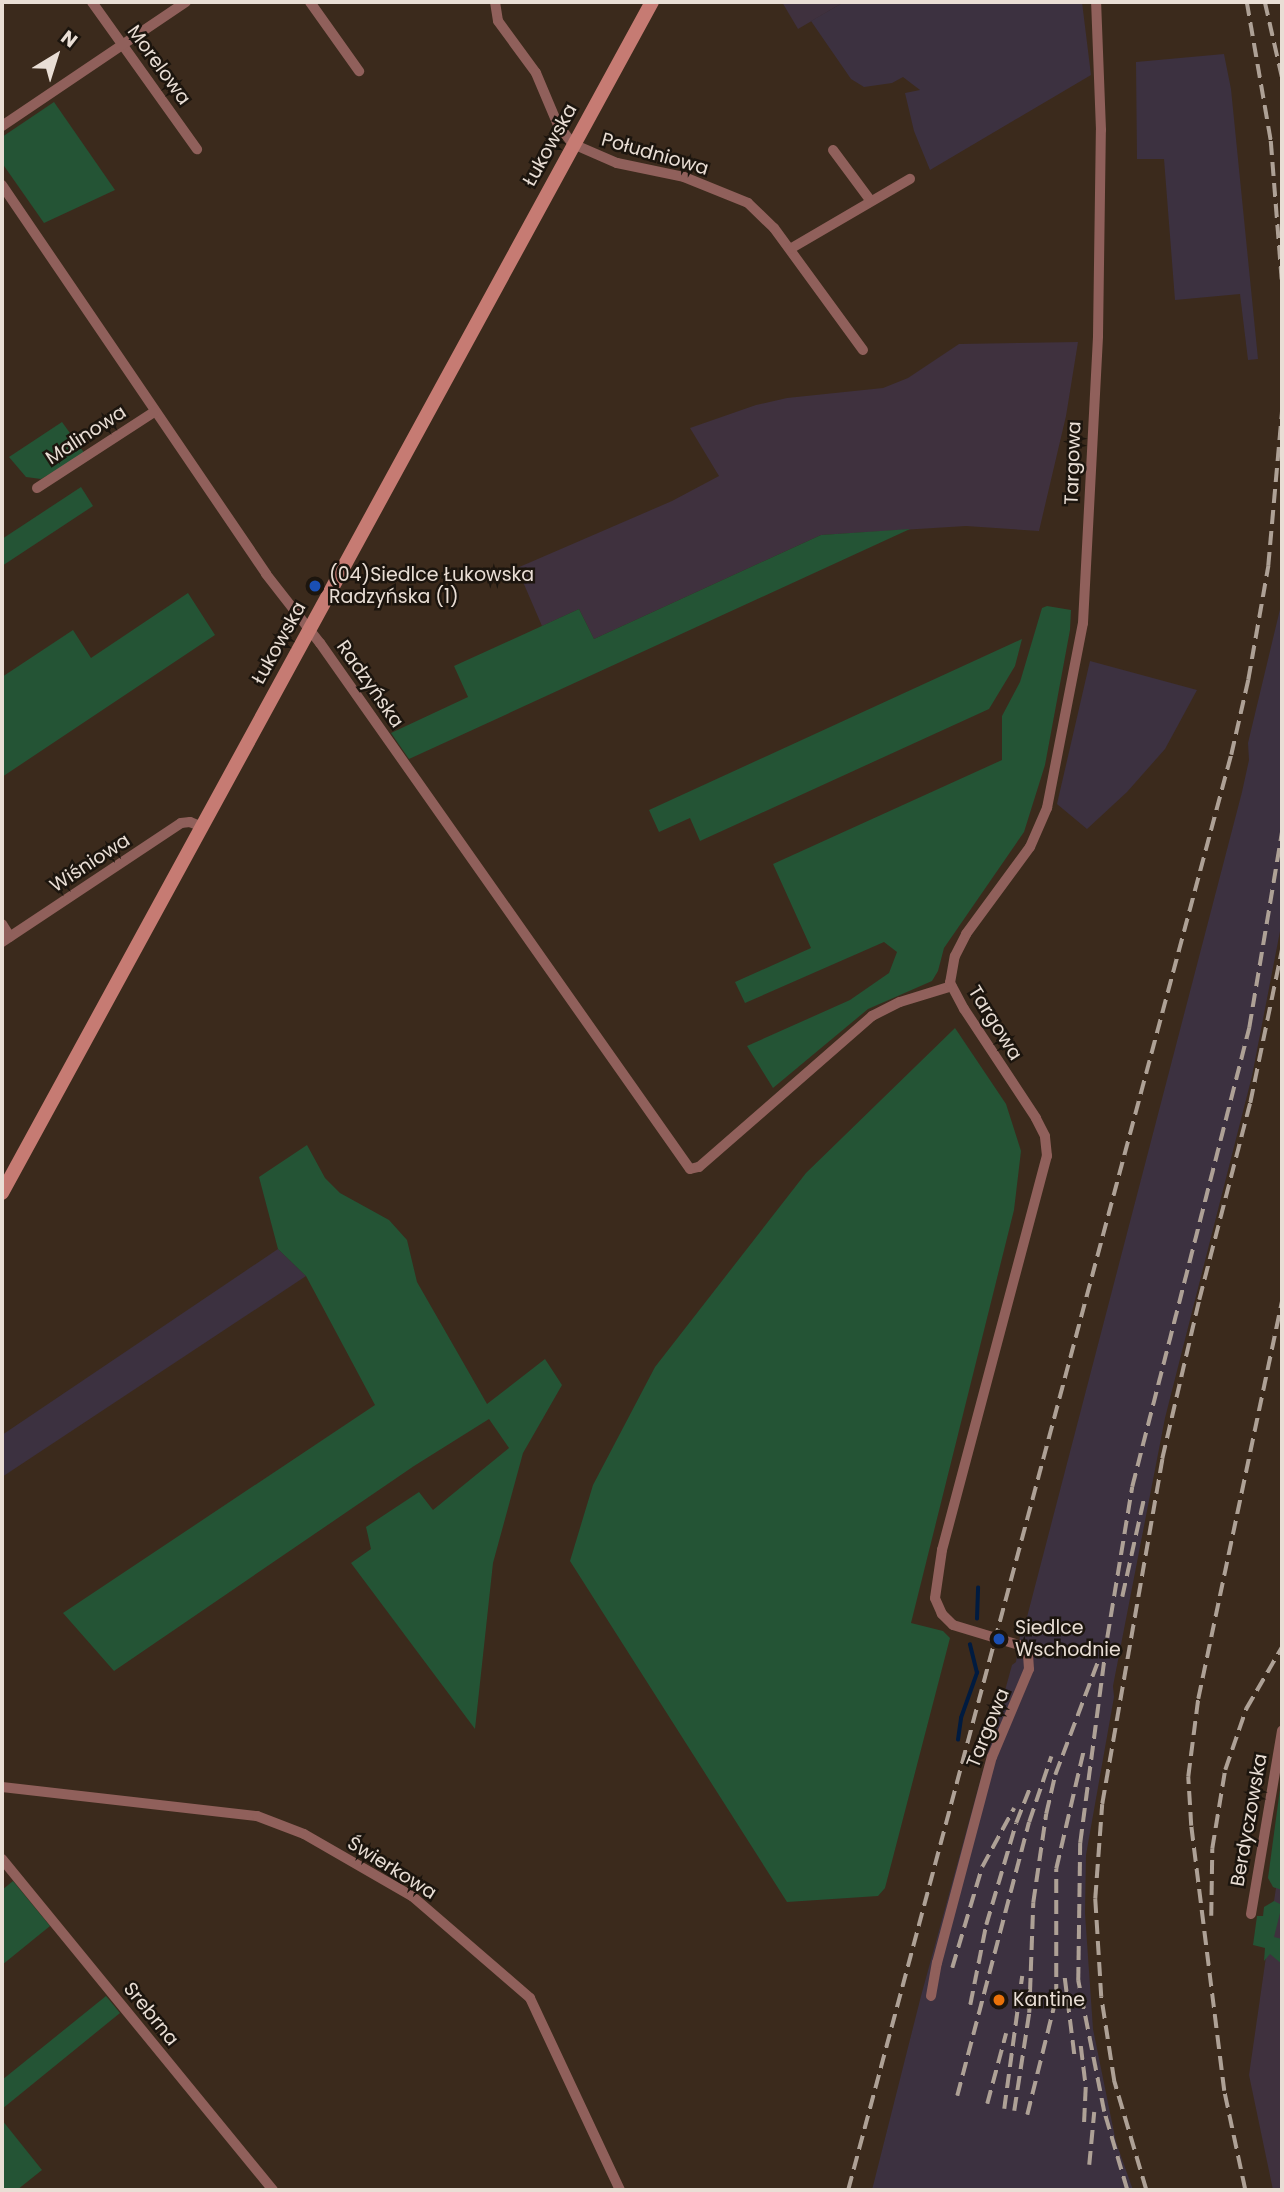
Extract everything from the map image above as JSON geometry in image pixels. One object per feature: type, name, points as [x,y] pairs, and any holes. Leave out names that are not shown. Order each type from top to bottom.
[{"type":"main road","name":"Łukowska","points":[[2,1193],[652,2]]},
{"type":"street","name":"Morelowa","points":[[92,2],[197,149]]},
{"type":"street","points":[[2,126],[186,2]]},
{"type":"street","points":[[310,2],[359,72]]},
{"type":"street","name":"Południowa","points":[[495,2],[498,21],[536,73],[558,125],[573,144],[618,163],[684,177],[738,198],[764,217],[863,350]]},
{"type":"street","name":"Targowa","points":[[931,1996],[937,1963],[992,1757],[1029,1669],[1028,1656],[1019,1645],[953,1625],[942,1614],[936,1598],[942,1550],[1047,1156],[1045,1136],[1036,1118],[952,986],[951,968],[966,934],[1030,847],[1047,808],[1083,623],[1098,337],[1101,130],[1096,2]]},
{"type":"street","points":[[833,149],[870,200]]},
{"type":"street","points":[[790,249],[910,179]]},
{"type":"street","name":"Radzyńska","points":[[2,185],[266,574],[309,629],[690,1168],[699,1167],[849,1034],[884,1009],[952,986]]},
{"type":"street","name":"Malinowa","points":[[37,488],[155,412]]},
{"type":"street","name":"Wiśniowa","points":[[6,939],[181,823],[190,822],[200,826]]},
{"type":"street","points":[[2,925],[6,939]]},
{"type":"street","name":"Berdyczowska","points":[[1251,1914],[1282,1731]]},
{"type":"street","name":"Świerkowa","points":[[2,1788],[257,1816],[304,1834],[412,1896],[530,1998],[620,2190]]},
{"type":"street","name":"Srebrna","points":[[2,1859],[273,2190]]},
{"type":"shaded area","points":[[782,2],[844,2],[798,29]]},
{"type":"shaded area","points":[[844,2],[1082,2],[1091,75],[930,170],[914,131],[905,93],[920,90],[903,77],[892,83],[864,87],[851,79],[811,21]]},
{"type":"shaded area","points":[[1224,54],[1231,89],[1258,359],[1248,360],[1240,294],[1175,300],[1164,159],[1137,159],[1136,62]]},
{"type":"shaded area","points":[[1078,342],[1066,416],[1039,531],[966,526],[821,535],[594,639],[579,609],[542,626],[517,568],[672,501],[719,476],[690,428],[756,405],[787,398],[883,388],[908,378],[959,344]]},
{"type":"shaded area","points":[[1282,601],[1282,921],[1252,1076],[1165,1418],[1113,1686],[1114,1697],[1086,1855],[1085,1913],[1093,2029],[1116,2142],[1133,2190],[872,2190],[921,1996],[1012,1665],[1016,1662],[1021,1629],[1027,1617],[1242,792],[1249,760],[1248,743]]},
{"type":"shaded area","points":[[1090,661],[1197,690],[1165,749],[1127,792],[1087,829],[1057,804]]},
{"type":"shaded area","points":[[278,1249],[306,1276],[2,1477],[2,1435]]},
{"type":"shaded area","points":[[1282,1814],[1282,2190],[1273,2190],[1249,2075],[1276,1888],[1273,1887]]},
{"type":"green space","points":[[54,102],[115,190],[44,223],[2,163],[2,137]]},
{"type":"green space","points":[[62,422],[85,454],[41,479],[26,477],[9,457]]},
{"type":"green space","points":[[81,487],[93,506],[2,566],[2,539]]},
{"type":"green space","points":[[910,529],[409,759],[391,733],[468,697],[454,666],[579,609],[594,639],[821,535]]},
{"type":"green space","points":[[188,593],[215,635],[2,777],[2,677],[73,630],[91,658]]},
{"type":"green space","points":[[1047,606],[1071,610],[1070,630],[1045,765],[1024,832],[944,948],[938,971],[932,981],[868,1009],[773,1088],[747,1046],[850,1000],[889,973],[897,952],[884,942],[745,1003],[735,982],[811,948],[773,864],[1002,760],[1002,716],[1020,682],[1042,608]]},
{"type":"green space","points":[[1022,639],[1015,666],[989,709],[700,841],[690,818],[659,832],[649,810]]},
{"type":"green space","points":[[955,1028],[1006,1104],[1021,1151],[1014,1210],[911,1623],[943,1631],[950,1638],[885,1888],[878,1896],[787,1902],[570,1561],[593,1485],[655,1367],[806,1173]]},
{"type":"green space","points":[[307,1145],[325,1178],[340,1193],[389,1220],[407,1240],[417,1282],[487,1404],[545,1359],[562,1385],[523,1453],[493,1563],[475,1729],[351,1563],[371,1549],[366,1527],[419,1492],[433,1510],[509,1448],[489,1419],[414,1466],[114,1671],[63,1613],[375,1405],[306,1276],[278,1249],[259,1177]]},
{"type":"green space","points":[[1282,1774],[1282,1890],[1273,1887],[1268,1878]]},
{"type":"green space","points":[[13,1881],[50,1926],[2,1965],[2,1890]]},
{"type":"green space","points":[[1274,1901],[1282,1905],[1274,1937],[1282,1939],[1282,1964],[1270,1954],[1264,1961],[1265,1948],[1253,1945],[1257,1916],[1263,1916],[1264,1907]]},
{"type":"green space","points":[[106,1996],[120,2013],[2,2109],[2,2080]]},
{"type":"green space","points":[[2,2120],[42,2170],[17,2190],[2,2190]]},
{"type":"waterway","points":[[977,1619],[978,1588]]},
{"type":"waterway","points":[[958,1740],[961,1718],[977,1673],[970,1645]]},
{"type":"railway","points":[[1247,2],[1271,141],[1282,280]]},
{"type":"railway","points":[[1265,2],[1282,77]]},
{"type":"railway","points":[[848,2190],[1231,755],[1248,680],[1268,566],[1282,410]]},
{"type":"railway","points":[[1127,2190],[1104,2112],[1078,1981],[1080,1843],[1107,1638],[1132,1487],[1249,1028],[1282,830]]},
{"type":"railway","points":[[1146,2190],[1114,2081],[1101,1997],[1095,1899],[1102,1804],[1162,1459],[1199,1300],[1250,1103],[1282,949]]},
{"type":"railway","points":[[1245,2190],[1224,2091],[1191,1826],[1188,1777],[1198,1699],[1282,1302]]},
{"type":"railway","points":[[1122,1597],[1144,1498]]},
{"type":"railway","points":[[1211,1916],[1212,1849],[1225,1770],[1246,1709],[1282,1647]]},
{"type":"railway","points":[[1014,2111],[1029,2013],[1033,1903],[1046,1814],[1055,1775],[1098,1661]]},
{"type":"railway","points":[[1027,2115],[1056,1998],[1056,1869],[1084,1749]]},
{"type":"railway","points":[[957,2096],[1029,1822],[1051,1757]]},
{"type":"railway","points":[[970,2005],[986,1925],[1016,1823],[1031,1785]]},
{"type":"railway","points":[[952,1968],[982,1867],[1014,1808]]},
{"type":"railway","points":[[1004,2109],[1022,1976]]},
{"type":"railway","points":[[1065,1978],[1075,2058]]},
{"type":"railway","points":[[987,2104],[1006,2033]]},
{"type":"railway","points":[[1081,2046],[1086,2087],[1084,2129]]},
{"type":"railway","points":[[1089,2165],[1094,2112]]},
{"type":"place","name":"(04)Siedlce Łukowska Radzyńska (1)","points":[[315,586]]},
{"type":"place","name":"Siedlce Wschodnie","points":[[999,1639]]},
{"type":"place","name":"Kantine","points":[[999,2000]]}]
